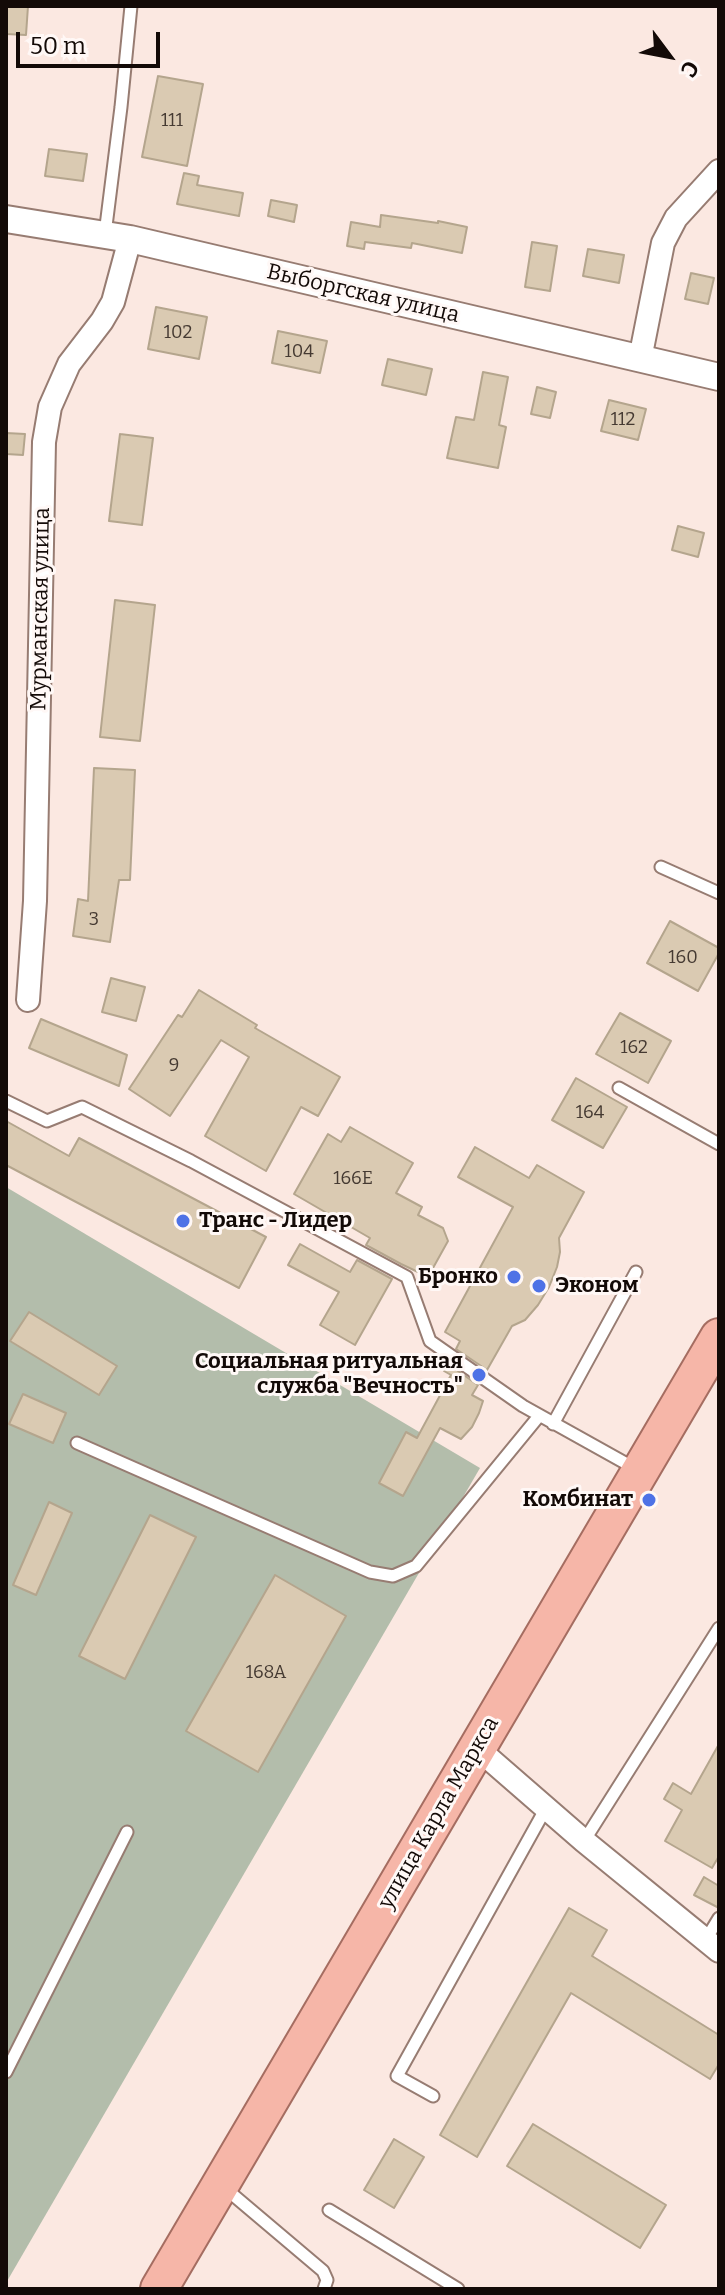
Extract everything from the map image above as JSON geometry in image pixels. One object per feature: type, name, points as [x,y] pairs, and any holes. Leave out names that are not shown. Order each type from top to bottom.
[{"type":"highway","name":"улица Карла Маркса","points":[[159,2289],[640,1471],[715,1351]]},
{"type":"street","points":[[640,359],[663,243],[676,218],[719,171]]},
{"type":"street","name":"Выборгская улица","points":[[6,219],[118,237],[719,377]]},
{"type":"street","name":"Мурманская улица","points":[[28,1000],[35,901],[44,442],[50,407],[69,364],[113,302],[118,237]]},
{"type":"street","points":[[477,1748],[712,1946]]},
{"type":"lane","points":[[118,237],[121,107],[131,6]]},
{"type":"lane","points":[[661,867],[719,893]]},
{"type":"lane","points":[[619,1088],[719,1144]]},
{"type":"lane","points":[[6,1101],[47,1121],[82,1107],[191,1161],[407,1277],[430,1341],[539,1416],[640,1471]]},
{"type":"lane","points":[[553,1424],[636,1272]]},
{"type":"lane","points":[[77,1443],[370,1572],[393,1576],[416,1566],[539,1416]]},
{"type":"lane","points":[[584,1841],[719,1628]]},
{"type":"lane","points":[[433,2096],[397,2076],[546,1808]]},
{"type":"lane","points":[[6,2072],[127,1832]]},
{"type":"lane","points":[[712,1946],[719,1918]]},
{"type":"lane","points":[[221,2185],[323,2271],[327,2280],[324,2289]]},
{"type":"lane","points":[[329,2210],[458,2289]]},
{"type":"green space","points":[[6,1187],[480,1468],[6,2283]]},
{"type":"building","points":[[6,6],[28,6],[26,35],[6,34]]},
{"type":"building","points":[[158,76],[203,84],[187,166],[142,157]]},
{"type":"building","points":[[49,149],[87,154],[83,181],[45,176]]},
{"type":"building","points":[[184,173],[199,176],[197,185],[243,193],[239,216],[177,204]]},
{"type":"building","points":[[271,200],[297,205],[294,222],[268,216]]},
{"type":"building","points":[[381,215],[467,227],[462,253],[412,243],[411,248],[365,242],[364,249],[347,246],[351,222],[380,227]]},
{"type":"building","points":[[532,242],[557,246],[550,291],[525,287]]},
{"type":"building","points":[[588,249],[624,255],[619,283],[583,276]]},
{"type":"building","points":[[691,273],[714,278],[708,304],[685,299]]},
{"type":"building","points":[[156,307],[207,317],[199,359],[148,349]]},
{"type":"building","points":[[278,331],[327,341],[320,373],[272,363]]},
{"type":"building","points":[[388,359],[432,369],[426,395],[382,385]]},
{"type":"building","points":[[483,372],[508,377],[499,425],[506,427],[498,468],[447,458],[456,417],[474,420]]},
{"type":"building","points":[[537,387],[556,392],[550,418],[531,414]]},
{"type":"building","points":[[609,400],[646,409],[638,440],[601,431]]},
{"type":"building","points":[[6,433],[25,434],[23,455],[6,454]]},
{"type":"building","points":[[120,434],[153,438],[142,525],[109,521]]},
{"type":"building","points":[[678,526],[704,533],[698,557],[672,550]]},
{"type":"building","points":[[115,600],[155,605],[140,741],[100,737]]},
{"type":"building","points":[[94,768],[135,770],[130,880],[119,880],[110,942],[73,936],[78,899],[88,901]]},
{"type":"building","points":[[670,921],[719,948],[698,991],[647,963]]},
{"type":"building","points":[[111,978],[145,987],[136,1021],[102,1012]]},
{"type":"building","points":[[199,990],[257,1025],[255,1028],[340,1077],[318,1116],[301,1107],[266,1171],[205,1136],[249,1057],[221,1040],[170,1116],[129,1089],[178,1015],[182,1017]]},
{"type":"building","points":[[620,1013],[671,1041],[648,1083],[596,1054]]},
{"type":"building","points":[[41,1019],[127,1055],[119,1086],[29,1048]]},
{"type":"building","points":[[576,1078],[627,1107],[603,1148],[552,1120]]},
{"type":"building","points":[[6,1121],[69,1156],[79,1138],[266,1237],[239,1288],[6,1165]]},
{"type":"building","points":[[350,1127],[413,1163],[396,1193],[422,1207],[418,1215],[443,1228],[448,1241],[433,1268],[418,1272],[401,1264],[366,1245],[370,1238],[294,1194],[328,1134],[341,1142]]},
{"type":"building","name":"Бронко","points":[[475,1147],[529,1178],[537,1165],[584,1192],[559,1238],[557,1267],[549,1287],[525,1320],[512,1326],[487,1370],[456,1349],[460,1341],[445,1332],[513,1207],[458,1177]]},
{"type":"building","points":[[300,1244],[350,1272],[357,1260],[392,1279],[355,1345],[320,1325],[339,1292],[288,1265]]},
{"type":"building","points":[[29,1312],[117,1366],[99,1395],[10,1341]]},
{"type":"building","points":[[448,1364],[478,1385],[472,1395],[483,1401],[479,1413],[461,1439],[440,1428],[403,1496],[379,1483],[406,1432],[417,1438],[451,1375],[444,1371]]},
{"type":"building","points":[[23,1394],[66,1413],[53,1443],[9,1424]]},
{"type":"building","points":[[49,1502],[72,1513],[36,1595],[13,1585]]},
{"type":"building","points":[[150,1515],[196,1537],[125,1679],[79,1656]]},
{"type":"building","points":[[275,1575],[346,1616],[258,1772],[186,1731]]},
{"type":"building","points":[[719,1744],[719,1856],[712,1868],[665,1841],[682,1810],[664,1799],[673,1783],[691,1794]]},
{"type":"building","points":[[704,1877],[719,1886],[719,1908],[694,1895]]},
{"type":"building","points":[[569,1908],[607,1930],[592,1956],[719,2035],[719,2064],[710,2079],[571,1993],[477,2157],[440,2135]]},
{"type":"building","points":[[533,2124],[666,2205],[640,2248],[507,2166]]},
{"type":"building","points":[[394,2139],[424,2157],[394,2208],[364,2190]]},
{"type":"place","name":"Транс - Лидер","points":[[183,1221]]},
{"type":"place","name":"Бронко","points":[[514,1277]]},
{"type":"place","name":"Эконом","points":[[539,1286]]},
{"type":"place","name":"Социальная ритуальная служба \"Вечность\"","points":[[479,1375]]},
{"type":"place","name":"Комбинат","points":[[649,1500]]}]
